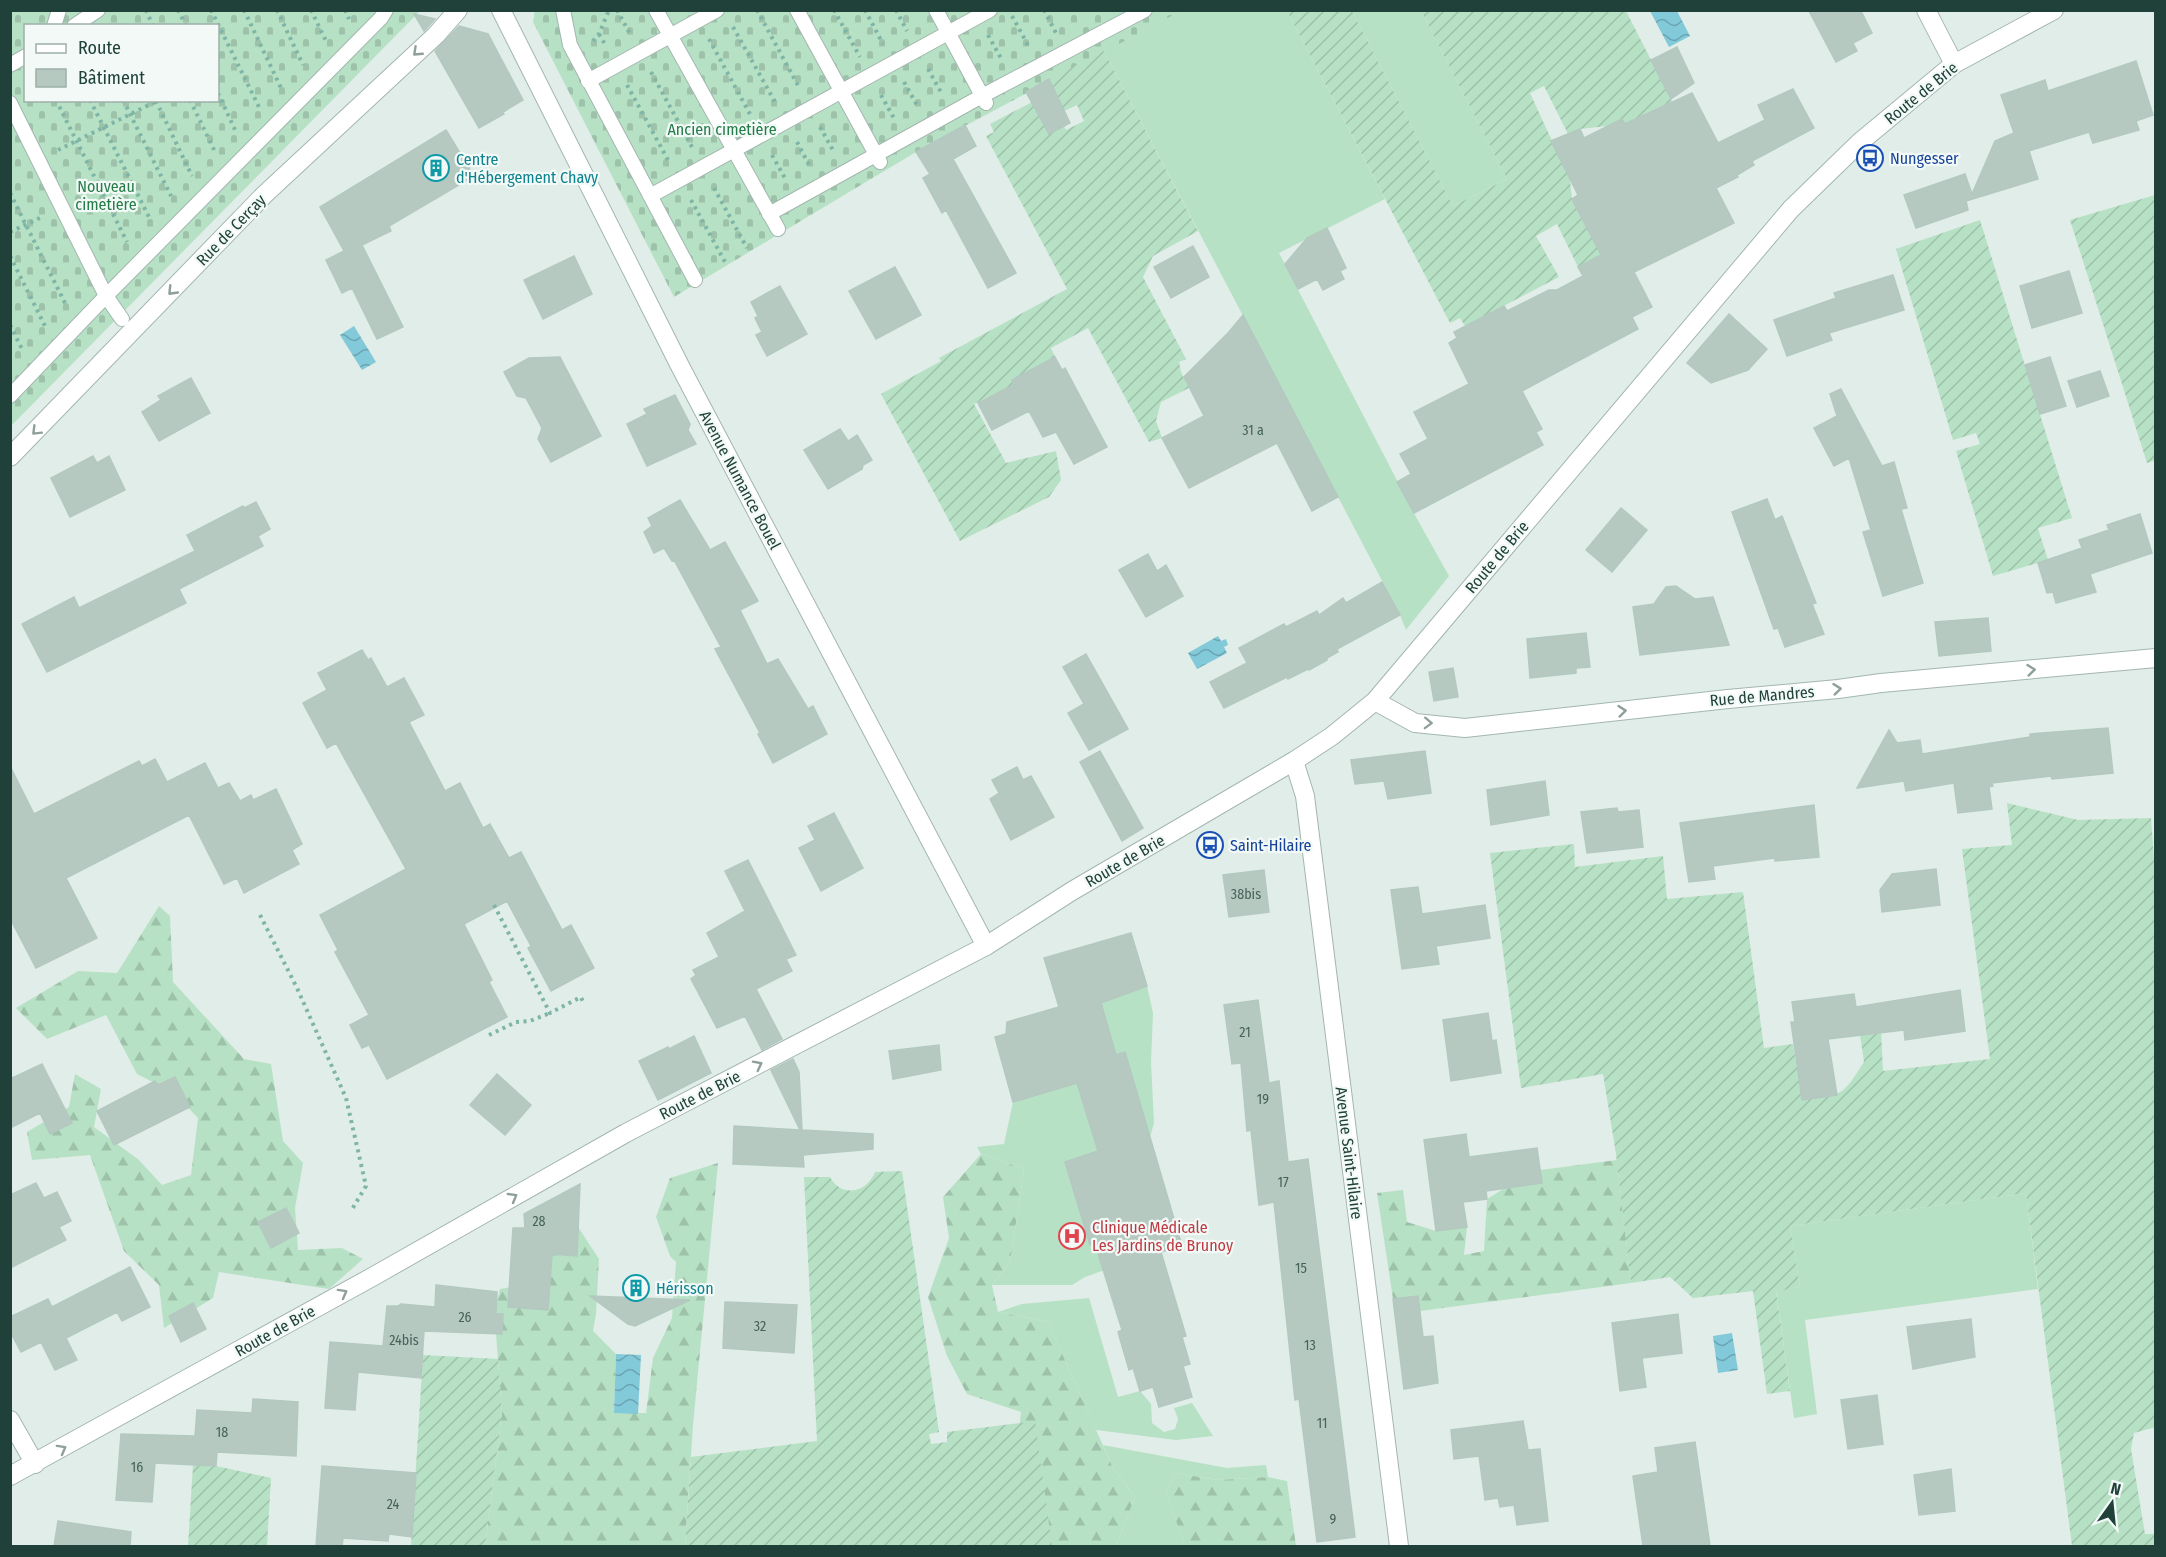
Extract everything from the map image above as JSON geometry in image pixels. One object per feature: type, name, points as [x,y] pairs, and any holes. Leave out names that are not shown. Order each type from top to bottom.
[{"type":"street","name":"Rue de Cerçay","points":[[10,457],[264,195],[436,35],[458,10]]},
{"type":"street","name":"Avenue Numance Bouel","points":[[501,10],[681,368],[986,946]]},
{"type":"street","points":[[1926,10],[1954,64]]},
{"type":"street","name":"Route de Brie","points":[[10,1476],[374,1276],[626,1133],[986,946],[1072,891],[1294,761],[1332,736],[1375,701],[1791,209],[1860,142],[1954,64],[2054,10]]},
{"type":"street","name":"Rue de Mandres","points":[[1375,701],[1415,723],[1465,728],[1881,683],[2156,658]]},
{"type":"street","name":"Avenue Saint-Hilaire","points":[[1294,761],[1305,796],[1399,1546]]},
{"type":"street","points":[[10,1420],[35,1464]]},
{"type":"lane","points":[[77,24],[98,10]]},
{"type":"lane","points":[[10,396],[160,240],[381,18],[386,10]]},
{"type":"lane","points":[[563,10],[570,45],[695,280]]},
{"type":"lane","points":[[656,10],[777,229]]},
{"type":"lane","points":[[588,81],[717,10]]},
{"type":"lane","points":[[797,10],[878,158]]},
{"type":"lane","points":[[936,10],[984,100]]},
{"type":"lane","points":[[770,214],[821,185],[878,158],[984,100],[1012,80],[1145,10]]},
{"type":"lane","points":[[651,196],[984,14]]},
{"type":"lane","points":[[10,65],[24,57]]},
{"type":"lane","points":[[10,104],[106,296],[122,319]]},
{"type":"path","points":[[146,10],[152,24]]},
{"type":"path","points":[[178,10],[185,24]]},
{"type":"path","points":[[211,10],[218,24]]},
{"type":"path","points":[[244,10],[291,109]]},
{"type":"path","points":[[277,10],[313,87]]},
{"type":"path","points":[[311,10],[337,63]]},
{"type":"path","points":[[617,10],[747,248]]},
{"type":"path","points":[[1009,10],[1040,66]]},
{"type":"path","points":[[984,14],[1012,80]]},
{"type":"path","points":[[699,21],[796,199]]},
{"type":"path","points":[[730,21],[821,185]]},
{"type":"path","points":[[219,26],[270,130]]},
{"type":"path","points":[[600,34],[725,262]]},
{"type":"path","points":[[219,95],[247,154]]},
{"type":"path","points":[[57,102],[138,263]]},
{"type":"path","points":[[91,102],[160,240]]},
{"type":"path","points":[[124,102],[183,218]]},
{"type":"path","points":[[39,160],[155,102]]},
{"type":"path","points":[[157,102],[202,198]]},
{"type":"path","points":[[191,102],[226,174]]},
{"type":"path","points":[[10,193],[77,326]]},
{"type":"path","points":[[10,232],[62,207]]},
{"type":"path","points":[[10,256],[56,348]]},
{"type":"path","points":[[494,905],[550,1013]]},
{"type":"path","points":[[260,915],[302,999],[346,1098],[366,1186],[351,1211]]},
{"type":"path","points":[[489,1035],[516,1022],[531,1021],[581,998],[583,1002]]},
{"type":"green space","name":"Ancien cimetière","points":[[535,10],[1181,11],[916,152],[674,297],[533,22]]},
{"type":"green space","name":"Nouveau cimetière","points":[[11,11],[420,11],[11,426]]},
{"type":"green space","points":[[1181,11],[1287,11],[1385,199],[1279,253],[1449,576],[1406,630],[1104,51]]},
{"type":"green space","points":[[1287,11],[1352,11],[1453,206],[1507,179],[1421,11],[1626,11],[1695,146],[1625,124],[1580,129],[1568,134],[1544,86],[1530,93],[1570,180],[1572,199],[1601,255],[1578,267],[1557,224],[1536,236],[1559,277],[1465,326],[1460,318],[1450,323]]},
{"type":"green space","points":[[1352,11],[1421,11],[1507,179],[1453,206]]},
{"type":"green space","points":[[1104,51],[1198,231],[1153,256],[1143,277],[1186,359],[1179,362],[1189,388],[1161,402],[1156,421],[1162,438],[1149,442],[1088,328],[1051,348],[1055,357],[1013,379],[1015,384],[974,404],[1006,463],[1056,451],[1061,480],[1049,497],[960,541],[881,394],[941,361],[939,358],[1067,289],[986,136],[994,132],[990,124],[1032,102],[1049,134],[1064,126],[1066,130],[1084,121],[1077,105],[1058,114],[1049,79]]},
{"type":"green space","points":[[2155,195],[2156,460],[2147,463],[2070,220]]},
{"type":"green space","points":[[1980,220],[2072,518],[2038,528],[2048,560],[1993,576],[1956,451],[1980,444],[1976,433],[1953,440],[1896,249]]},
{"type":"green space","points":[[2007,803],[2078,820],[2151,818],[2156,887],[2156,1427],[2134,1433],[2131,1449],[2145,1534],[2155,1534],[2155,1546],[2072,1546],[2026,1193],[1790,1226],[1800,1287],[1776,1291],[1790,1391],[1767,1394],[1753,1291],[1693,1298],[1670,1277],[1631,1283],[1616,1154],[1603,1074],[1521,1088],[1490,853],[1574,844],[1575,867],[1663,856],[1667,899],[1743,892],[1764,1048],[1793,1044],[1802,1100],[1834,1095],[1845,1088],[1864,1062],[1860,1035],[1881,1031],[1883,1071],[1990,1059],[1962,849],[2012,845]]},
{"type":"green space","points":[[159,906],[170,916],[173,982],[244,1059],[271,1064],[283,1141],[303,1163],[295,1208],[298,1250],[342,1248],[363,1259],[329,1289],[219,1272],[213,1298],[164,1328],[159,1285],[124,1251],[90,1155],[32,1160],[27,1132],[69,1107],[75,1074],[101,1089],[94,1127],[139,1160],[162,1185],[191,1175],[198,1118],[173,1092],[137,1074],[106,1015],[47,1039],[16,1008],[78,971],[117,973]]},
{"type":"green space","points":[[1147,986],[1153,1013],[1151,1062],[1154,1123],[1150,1137],[1125,1052],[1116,1055],[1101,1003]]},
{"type":"green space","points":[[1077,1083],[1098,1151],[1065,1163],[1090,1245],[1123,1235],[1130,1261],[1085,1277],[1072,1285],[992,1285],[1010,1263],[1024,1169],[981,1154],[977,1147],[1004,1144],[1013,1102]]},
{"type":"green space","points":[[981,1154],[1024,1169],[1010,1263],[992,1285],[998,1312],[1048,1322],[1113,1468],[1135,1497],[1116,1546],[1036,1546],[1014,1476],[1021,1412],[967,1394],[947,1356],[928,1297],[949,1238],[943,1197]]},
{"type":"green space","points":[[1617,1160],[1631,1283],[1420,1311],[1417,1297],[1393,1299],[1377,1193],[1403,1190],[1407,1222],[1436,1231],[1467,1227],[1464,1255],[1484,1251],[1487,1199],[1503,1189],[1542,1183],[1540,1170]]},
{"type":"green space","points":[[718,1163],[693,1425],[685,1546],[485,1546],[502,1412],[496,1334],[497,1302],[500,1289],[522,1285],[548,1310],[552,1254],[570,1255],[578,1227],[599,1259],[593,1331],[616,1354],[614,1413],[646,1413],[653,1358],[672,1318],[676,1262],[670,1256],[656,1217],[670,1178]]},
{"type":"green space","points":[[902,1171],[939,1432],[929,1434],[931,1444],[947,1442],[947,1432],[1035,1421],[1052,1546],[685,1546],[691,1457],[817,1441],[804,1177],[830,1177],[841,1188],[854,1190],[866,1185],[875,1172]]},
{"type":"green space","points":[[2026,1193],[2038,1289],[1805,1320],[1817,1414],[1794,1418],[1776,1290],[1800,1287],[1790,1226]]},
{"type":"green space","points":[[1089,1298],[1118,1397],[1140,1391],[1151,1404],[1152,1423],[1164,1432],[1175,1429],[1178,1419],[1174,1408],[1192,1403],[1213,1436],[1176,1440],[1096,1430],[1048,1322],[998,1312],[1022,1304]]},
{"type":"green space","points":[[423,1355],[498,1359],[502,1412],[485,1546],[411,1546]]},
{"type":"green space","points":[[1103,1445],[1227,1468],[1266,1465],[1268,1477],[1218,1480],[1175,1473],[1166,1493],[1185,1546],[1116,1546],[1135,1497],[1113,1468]]},
{"type":"green space","points":[[193,1465],[216,1466],[271,1478],[267,1546],[188,1546]]},
{"type":"green space","points":[[1175,1473],[1218,1480],[1268,1477],[1287,1481],[1296,1546],[1185,1546],[1166,1493]]},
{"type":"water","points":[[1650,11],[1677,11],[1690,36],[1669,47]]},
{"type":"water","points":[[354,326],[376,362],[362,370],[340,335]]},
{"type":"water","points":[[1218,636],[1221,641],[1226,639],[1228,645],[1224,647],[1227,653],[1197,669],[1188,653]]},
{"type":"water","points":[[1732,1333],[1738,1370],[1718,1373],[1713,1336]]},
{"type":"water","points":[[616,1354],[641,1355],[638,1414],[614,1413]]},
{"type":"building","points":[[1809,11],[1861,11],[1872,33],[1853,43],[1857,51],[1836,62]]},
{"type":"building","points":[[414,14],[435,19],[424,31]]},
{"type":"building","points":[[459,26],[488,34],[523,100],[479,128],[435,51]]},
{"type":"building","points":[[1677,47],[1694,83],[1671,99],[1651,60]]},
{"type":"building","points":[[2136,61],[2153,115],[2136,121],[2139,130],[2093,143],[2089,132],[2029,151],[2038,179],[1966,201],[1968,210],[1916,228],[1904,195],[1965,174],[1972,194],[1995,141],[2014,133],[2001,95],[2045,80],[2048,91]]},
{"type":"building","points":[[1049,79],[1070,123],[1049,134],[1026,92]]},
{"type":"building","points":[[1793,89],[1814,128],[1752,161],[1754,165],[1737,175],[1738,177],[1716,188],[1734,223],[1634,272],[1652,307],[1632,317],[1638,329],[1522,391],[1542,429],[1536,432],[1543,445],[1414,513],[1397,482],[1411,474],[1400,454],[1428,439],[1414,412],[1469,384],[1449,343],[1457,338],[1454,332],[1504,306],[1507,311],[1549,290],[1557,290],[1583,276],[1578,267],[1601,255],[1572,199],[1578,195],[1551,141],[1580,129],[1584,138],[1622,119],[1625,124],[1692,93],[1718,143],[1765,120],[1758,105]]},
{"type":"building","points":[[965,125],[976,146],[953,159],[1016,273],[988,288],[946,210],[942,213],[923,178],[930,174],[916,152]]},
{"type":"building","points":[[446,130],[474,176],[389,226],[391,231],[362,245],[403,327],[377,339],[352,288],[342,293],[326,260],[344,251],[320,207]]},
{"type":"building","points":[[1327,228],[1346,268],[1340,271],[1344,279],[1323,290],[1317,279],[1298,289],[1285,264],[1307,238]]},
{"type":"building","points":[[1193,246],[1209,277],[1171,298],[1154,267]]},
{"type":"building","points":[[574,256],[592,294],[543,319],[524,280]]},
{"type":"building","points":[[895,267],[921,315],[876,339],[849,291]]},
{"type":"building","points":[[2069,271],[2082,313],[2032,328],[2020,286]]},
{"type":"building","points":[[1893,275],[1904,310],[1829,333],[1832,340],[1787,356],[1774,320],[1836,298],[1834,293]]},
{"type":"building","points":[[780,286],[807,334],[767,356],[756,335],[762,332],[751,302]]},
{"type":"building","points":[[1729,314],[1767,349],[1748,370],[1711,383],[1687,363]]},
{"type":"building","points":[[1243,315],[1338,497],[1312,511],[1277,443],[1189,488],[1162,438],[1204,416],[1184,377]]},
{"type":"building","points":[[560,357],[601,436],[551,462],[538,439],[542,428],[526,398],[517,396],[504,372],[529,358]]},
{"type":"building","points":[[1055,357],[1062,370],[1065,368],[1107,447],[1074,464],[1056,432],[1043,437],[1029,411],[992,430],[978,403],[1015,384],[1012,380]]},
{"type":"building","points":[[2050,357],[2066,406],[2040,414],[2025,365]]},
{"type":"building","points":[[2100,371],[2109,396],[2077,407],[2068,381]]},
{"type":"building","points":[[191,378],[210,413],[159,441],[142,412],[161,400],[158,396]]},
{"type":"building","points":[[1841,389],[1882,466],[1894,462],[1907,508],[1901,509],[1923,583],[1883,596],[1863,532],[1871,530],[1849,458],[1834,466],[1814,428],[1837,416],[1830,394]]},
{"type":"building","points":[[675,395],[690,424],[688,430],[696,444],[647,466],[627,424],[647,414],[644,409]]},
{"type":"building","points":[[840,429],[848,441],[857,435],[872,460],[863,465],[862,469],[828,489],[804,450]]},
{"type":"building","points":[[93,456],[97,463],[109,456],[125,490],[70,517],[51,478]]},
{"type":"building","points":[[1767,499],[1775,520],[1782,516],[1816,603],[1812,604],[1824,634],[1785,647],[1778,628],[1774,629],[1732,512]]},
{"type":"building","points":[[680,500],[710,550],[725,542],[758,601],[740,610],[767,664],[778,659],[808,709],[813,706],[827,734],[773,763],[758,734],[760,733],[715,649],[721,647],[674,560],[672,561],[664,548],[654,553],[644,532],[652,526],[648,518]]},
{"type":"building","points":[[256,502],[270,529],[258,536],[263,546],[179,589],[186,603],[47,672],[22,624],[74,597],[79,608],[195,551],[187,535],[243,506],[244,508]]},
{"type":"building","points":[[1621,508],[1647,530],[1612,572],[1586,550]]},
{"type":"building","points":[[2140,514],[2152,553],[2090,574],[2096,592],[2056,603],[2053,592],[2047,593],[2038,563],[2082,548],[2079,540],[2109,530],[2107,525]]},
{"type":"building","points":[[1148,554],[1157,571],[1166,565],[1183,596],[1146,617],[1119,570]]},
{"type":"building","points":[[1382,582],[1400,615],[1337,649],[1338,652],[1309,670],[1288,679],[1287,677],[1224,708],[1210,682],[1247,663],[1239,648],[1284,624],[1286,627],[1317,611],[1319,615],[1343,598],[1346,603]]},
{"type":"building","points":[[1676,586],[1695,599],[1713,597],[1729,645],[1640,655],[1633,607],[1654,604],[1666,587]]},
{"type":"building","points":[[1988,618],[1991,651],[1939,656],[1935,622]]},
{"type":"building","points":[[1586,633],[1590,667],[1576,668],[1576,673],[1530,678],[1527,639]]},
{"type":"building","points":[[362,650],[368,660],[371,658],[387,687],[404,678],[424,715],[409,722],[445,791],[460,783],[483,828],[490,824],[509,858],[521,852],[562,930],[571,925],[594,968],[551,991],[507,901],[464,924],[492,980],[489,982],[507,1017],[387,1079],[369,1045],[362,1048],[350,1025],[369,1015],[335,952],[338,950],[320,915],[406,869],[336,743],[327,748],[303,703],[327,690],[318,673]]},
{"type":"building","points":[[1086,654],[1128,729],[1089,750],[1068,713],[1084,704],[1063,667]]},
{"type":"building","points":[[1453,668],[1458,697],[1434,701],[1429,672]]},
{"type":"building","points":[[2108,728],[2113,773],[2052,779],[2051,776],[1992,783],[1993,786],[1989,787],[1992,809],[1958,813],[1954,783],[1906,791],[1904,781],[1857,788],[1889,730],[1897,743],[1920,740],[1922,754],[2030,737],[2030,734]]},
{"type":"building","points":[[1100,751],[1143,828],[1122,841],[1080,762]]},
{"type":"building","points":[[1425,751],[1431,793],[1388,799],[1384,781],[1355,784],[1351,760]]},
{"type":"building","points":[[155,759],[167,782],[205,763],[218,788],[229,783],[240,801],[251,795],[253,800],[276,789],[302,844],[292,850],[299,864],[244,893],[237,878],[224,884],[189,815],[66,878],[97,938],[36,968],[10,918],[10,766],[34,814],[139,761],[142,766]]},
{"type":"building","points":[[1017,767],[1023,780],[1031,776],[1054,817],[1011,840],[990,799],[999,793],[992,780]]},
{"type":"building","points":[[1545,781],[1549,815],[1491,825],[1487,790]]},
{"type":"building","points":[[1814,805],[1819,857],[1775,861],[1775,858],[1713,866],[1715,879],[1689,882],[1680,823]]},
{"type":"building","points":[[1617,808],[1618,812],[1639,810],[1643,847],[1587,853],[1581,812]]},
{"type":"building","points":[[834,813],[863,868],[821,891],[799,848],[815,840],[808,826]]},
{"type":"building","points":[[748,860],[796,955],[786,959],[792,971],[756,989],[782,1039],[762,1050],[745,1016],[717,1028],[691,979],[696,975],[693,970],[719,957],[707,933],[745,911],[725,871]]},
{"type":"building","points":[[1936,869],[1940,905],[1882,912],[1880,890],[1892,874]]},
{"type":"building","points":[[1264,870],[1269,912],[1229,917],[1223,875]]},
{"type":"building","points":[[1418,887],[1422,914],[1485,905],[1490,938],[1436,946],[1439,964],[1402,969],[1391,890]]},
{"type":"building","points":[[1131,933],[1147,986],[1101,1003],[1116,1055],[1125,1052],[1182,1246],[1161,1252],[1186,1336],[1182,1337],[1190,1364],[1183,1366],[1192,1397],[1159,1407],[1153,1387],[1140,1391],[1133,1368],[1129,1370],[1118,1332],[1122,1330],[1095,1244],[1090,1245],[1065,1162],[1098,1151],[1077,1083],[1013,1102],[995,1037],[1006,1034],[1007,1022],[1059,1007],[1044,958]]},
{"type":"building","points":[[1960,990],[1965,1031],[1905,1040],[1904,1030],[1828,1039],[1837,1095],[1802,1100],[1791,1022],[1795,1022],[1792,1002],[1854,994],[1856,1007]]},
{"type":"building","points":[[1258,1000],[1269,1083],[1279,1081],[1288,1162],[1308,1159],[1355,1537],[1317,1542],[1299,1399],[1295,1400],[1274,1202],[1259,1205],[1251,1130],[1247,1131],[1241,1063],[1232,1064],[1224,1005]]},
{"type":"building","points":[[1488,1013],[1492,1041],[1496,1040],[1501,1073],[1451,1081],[1443,1020]]},
{"type":"building","points":[[694,1036],[711,1073],[658,1100],[639,1061]]},
{"type":"building","points":[[939,1045],[941,1070],[893,1079],[889,1051]]},
{"type":"building","points":[[793,1059],[799,1072],[802,1130],[873,1134],[873,1149],[803,1155],[804,1167],[733,1164],[734,1126],[800,1130],[771,1070]]},
{"type":"building","points":[[42,1064],[72,1123],[50,1134],[40,1113],[10,1128],[10,1079]]},
{"type":"building","points":[[497,1074],[531,1105],[505,1135],[470,1105]]},
{"type":"building","points":[[175,1077],[190,1107],[114,1145],[97,1111],[155,1081],[158,1085]]},
{"type":"building","points":[[1466,1134],[1469,1157],[1537,1148],[1542,1183],[1486,1191],[1487,1199],[1463,1202],[1467,1227],[1436,1231],[1424,1140]]},
{"type":"building","points":[[36,1183],[44,1198],[57,1192],[71,1221],[59,1227],[66,1240],[10,1268],[10,1195]]},
{"type":"building","points":[[580,1184],[577,1256],[552,1254],[548,1310],[508,1307],[513,1228],[525,1228],[524,1214]]},
{"type":"building","points":[[286,1208],[299,1233],[271,1248],[258,1222]]},
{"type":"building","points":[[130,1267],[150,1307],[122,1321],[117,1312],[66,1338],[77,1360],[55,1370],[41,1342],[21,1352],[10,1331],[10,1317],[48,1299],[52,1307]]},
{"type":"building","points":[[436,1285],[497,1292],[496,1314],[503,1314],[502,1334],[424,1331],[421,1378],[358,1372],[355,1410],[325,1408],[330,1342],[383,1346],[387,1306],[401,1304],[435,1307]]},
{"type":"building","points":[[590,1296],[690,1300],[635,1326],[628,1324]]},
{"type":"building","points":[[1418,1296],[1423,1337],[1433,1336],[1438,1383],[1404,1389],[1393,1299]]},
{"type":"building","points":[[725,1302],[797,1305],[794,1353],[723,1348]]},
{"type":"building","points":[[193,1303],[206,1329],[181,1342],[169,1316]]},
{"type":"building","points":[[1678,1314],[1682,1353],[1642,1358],[1646,1387],[1620,1391],[1612,1323]]},
{"type":"building","points":[[1971,1319],[1975,1357],[1913,1369],[1907,1327]]},
{"type":"building","points":[[1877,1395],[1883,1444],[1848,1449],[1841,1400]]},
{"type":"building","points":[[253,1399],[298,1402],[296,1456],[217,1452],[216,1466],[155,1463],[152,1502],[116,1500],[121,1434],[195,1436],[197,1410],[252,1413]]},
{"type":"building","points":[[1523,1421],[1528,1450],[1540,1449],[1548,1521],[1517,1525],[1514,1505],[1500,1507],[1498,1498],[1485,1500],[1479,1456],[1454,1459],[1451,1430]]},
{"type":"building","points":[[1695,1442],[1710,1546],[1643,1546],[1633,1476],[1658,1472],[1655,1448]]},
{"type":"building","points":[[322,1466],[416,1473],[412,1537],[389,1534],[388,1541],[343,1538],[342,1546],[316,1546]]},
{"type":"building","points":[[1951,1469],[1955,1511],[1919,1515],[1914,1475]]},
{"type":"building","points":[[58,1521],[131,1532],[130,1546],[54,1546]]},
{"type":"place","name":"Nungesser","points":[[1870,158]]},
{"type":"place","name":"Centre d'Hébergement Chavy","points":[[436,168]]},
{"type":"place","name":"Saint-Hilaire","points":[[1210,845]]},
{"type":"place","name":"Clinique Médicale Les Jardins de Brunoy","points":[[1072,1236]]},
{"type":"place","name":"Hérisson","points":[[636,1288]]}]
